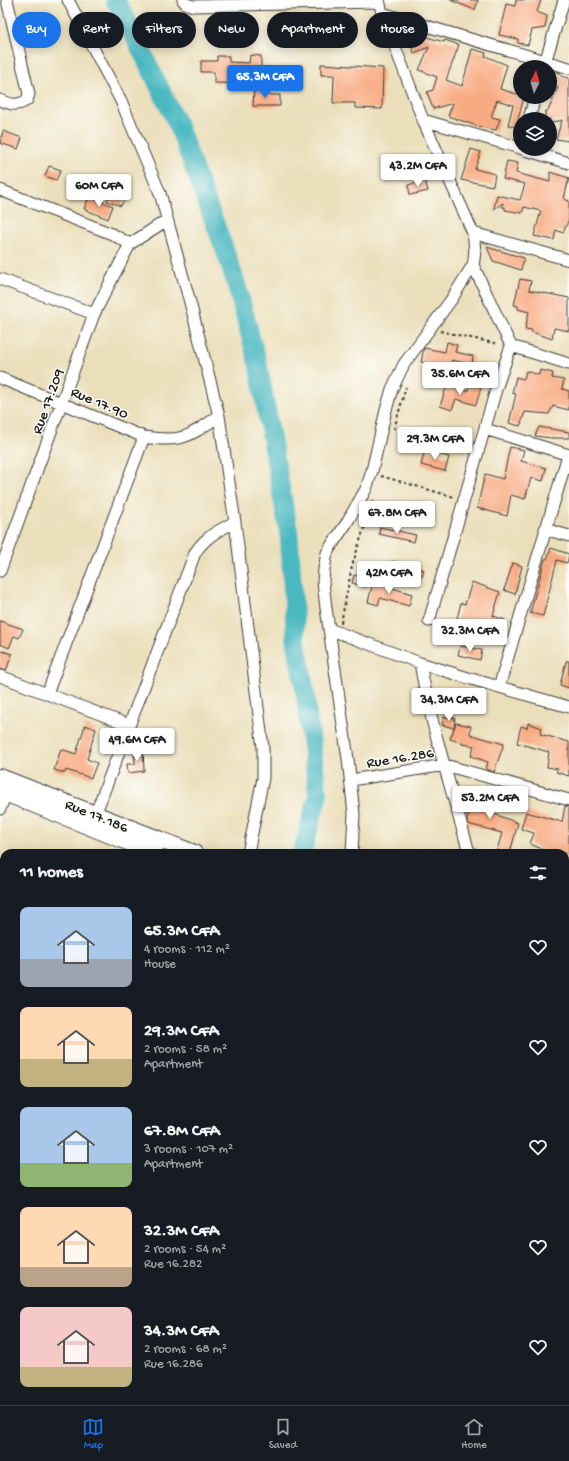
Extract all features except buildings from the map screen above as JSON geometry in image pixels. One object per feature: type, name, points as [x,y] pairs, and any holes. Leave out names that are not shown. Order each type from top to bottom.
[{"type":"main road","name":"Rue 17.186","points":[[0,777],[184,849]]},
{"type":"main road","points":[[3,792],[145,849]]},
{"type":"street","points":[[0,100],[13,105],[22,104],[27,100],[28,94],[7,0]]},
{"type":"street","points":[[68,0],[121,100],[160,193],[219,416],[235,522],[264,748],[263,778],[249,849]]},
{"type":"street","points":[[183,0],[186,4],[194,6],[379,1],[382,12]]},
{"type":"street","points":[[545,60],[564,0]]},
{"type":"street","points":[[0,16],[11,20]]},
{"type":"street","points":[[428,27],[531,60]]},
{"type":"street","points":[[352,849],[354,814],[334,631],[323,582],[327,553],[350,518],[366,489],[372,471],[392,389],[404,364],[457,291],[473,265],[475,250],[473,233],[423,120],[395,48]]},
{"type":"street","points":[[557,66],[569,68]]},
{"type":"street","points":[[423,120],[513,147]]},
{"type":"street","points":[[545,156],[569,163]]},
{"type":"street","points":[[0,190],[112,234],[130,244],[167,220]]},
{"type":"street","points":[[473,233],[569,260]]},
{"type":"street","name":"Rue 17.209","points":[[0,571],[94,314],[130,244]]},
{"type":"street","points":[[429,622],[485,429],[511,346],[473,265]]},
{"type":"street","points":[[0,279],[94,314]]},
{"type":"street","points":[[511,346],[569,364]]},
{"type":"street","name":"Rue 17.90","points":[[0,378],[144,437],[164,440],[181,439],[195,432],[219,416]]},
{"type":"street","points":[[485,429],[569,455],[545,529],[498,687]]},
{"type":"street","points":[[47,694],[144,437]]},
{"type":"street","points":[[95,815],[195,553],[200,545],[211,535],[235,522]]},
{"type":"street","points":[[545,529],[569,536]]},
{"type":"street","points":[[334,631],[420,663],[569,707]]},
{"type":"street","points":[[420,663],[428,704],[469,849]]},
{"type":"street","points":[[0,676],[129,725]]},
{"type":"street","name":"Rue 16.286","points":[[350,780],[445,765],[569,800]]},
{"type":"street","points":[[0,809],[3,792]]},
{"type":"path","points":[[429,330],[511,346]]},
{"type":"path","points":[[380,476],[465,500]]},
{"type":"path","points":[[334,631],[364,529]]},
{"type":"waterway","points":[[115,0],[124,15],[178,125],[236,283],[258,364],[289,534],[296,641],[304,685],[318,796],[303,849]]}]
